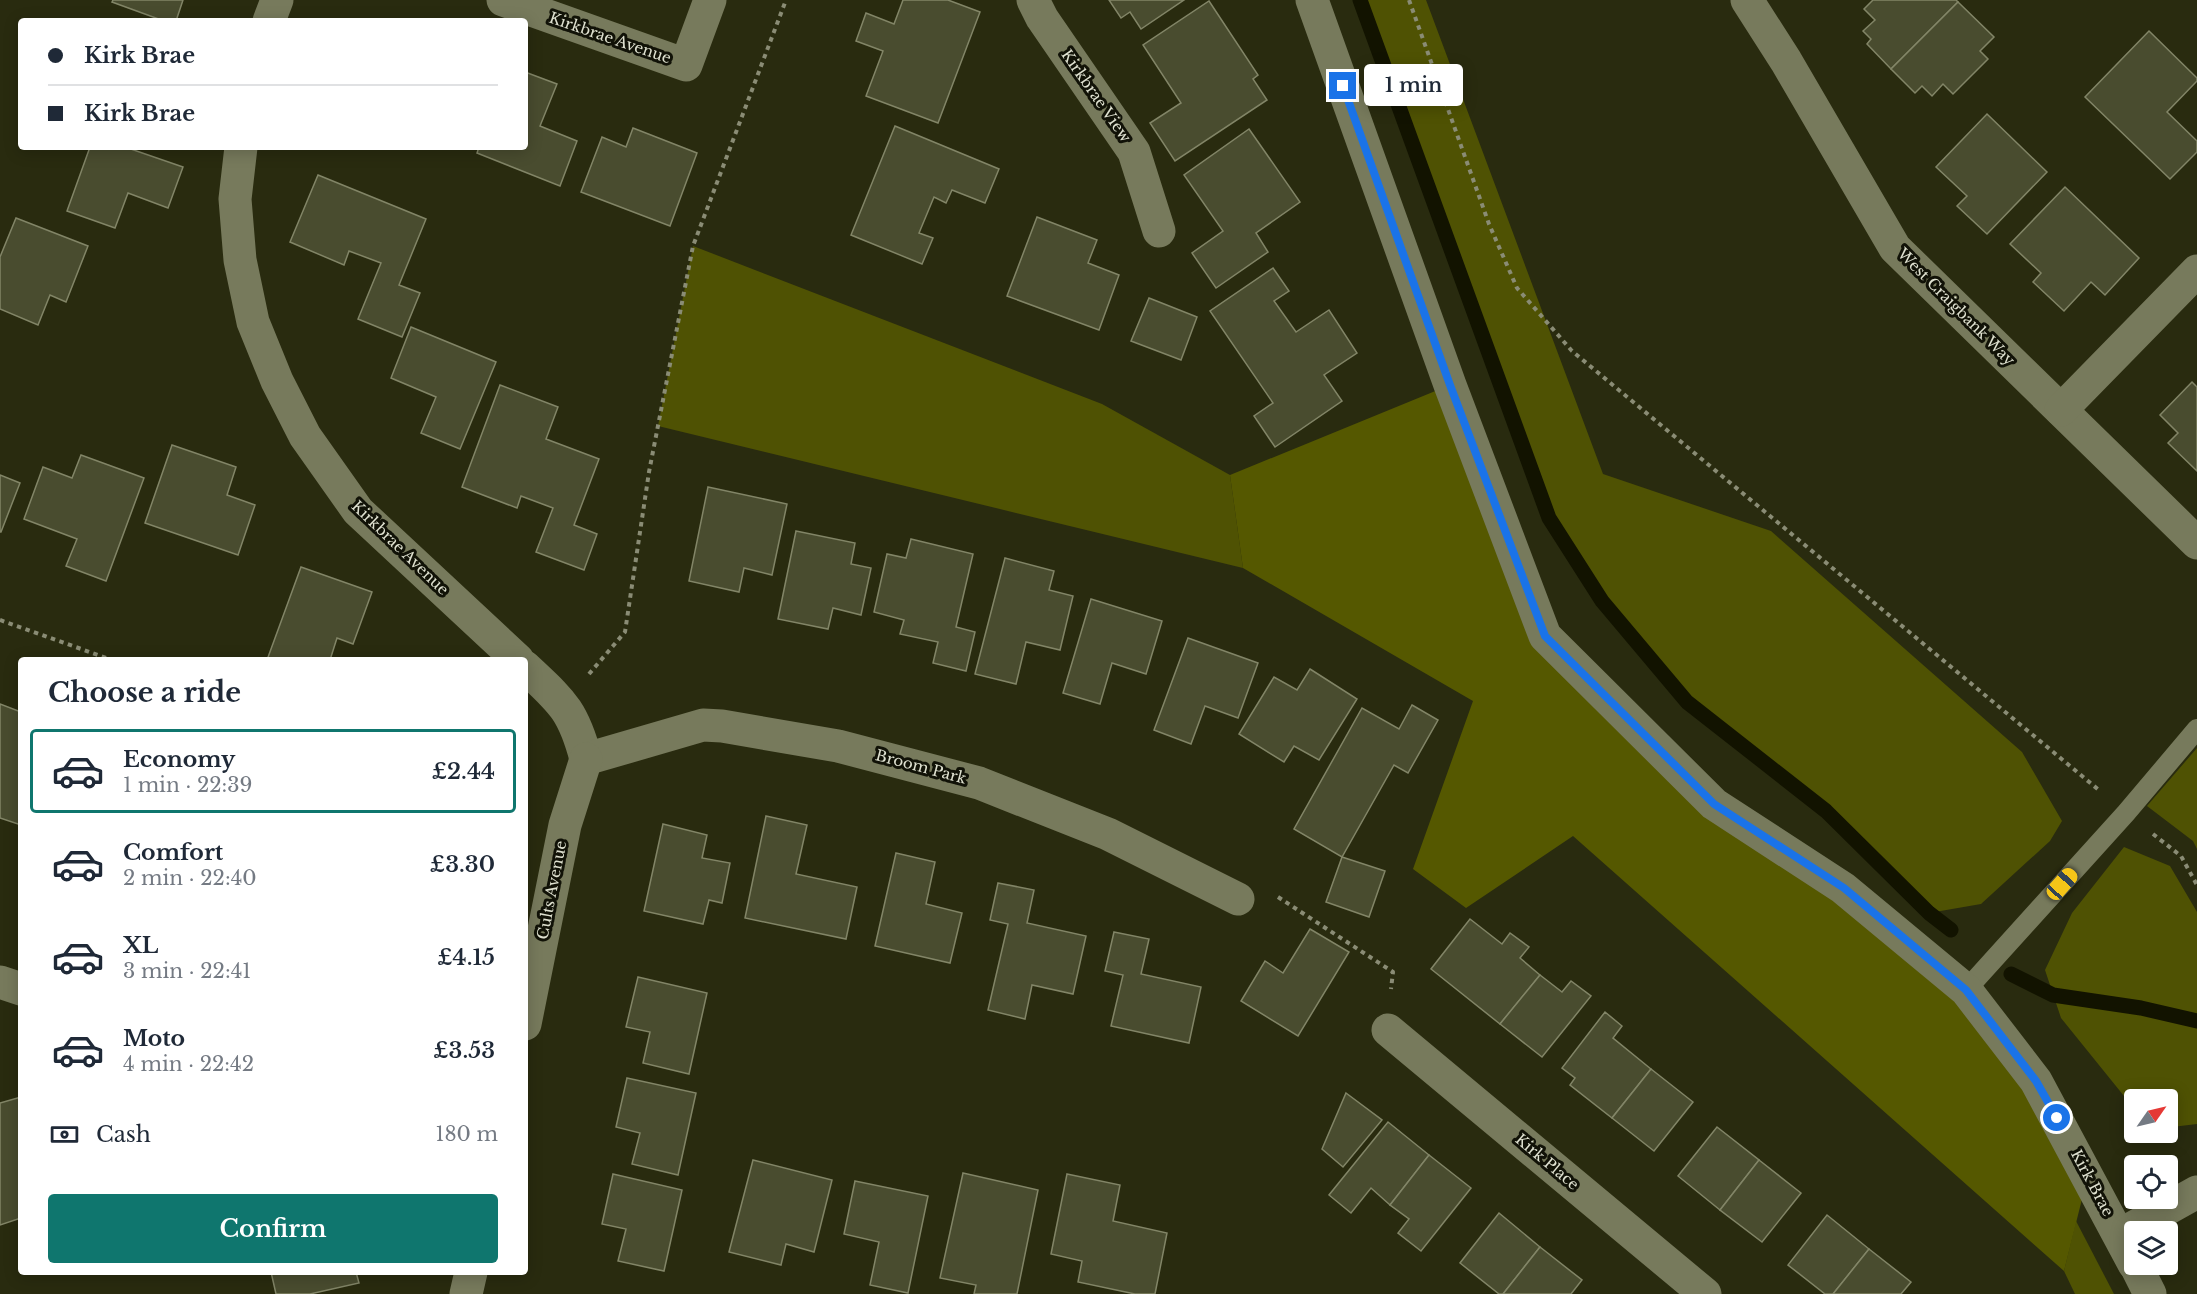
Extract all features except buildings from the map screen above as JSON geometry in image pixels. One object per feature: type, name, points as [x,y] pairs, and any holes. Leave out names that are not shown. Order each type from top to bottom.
[{"type":"street","points":[[270,18],[277,0]]},
{"type":"street","name":"Kirkbrae Avenue","points":[[503,0],[686,65],[710,0]]},
{"type":"street","name":"Kirkbrae View","points":[[1033,0],[1042,18],[1134,152],[1159,231]]},
{"type":"street","name":"Kirk Brae","points":[[1312,0],[1446,374],[1545,636],[1714,804],[1844,888],[1966,990],[2036,1081],[2124,1243]]},
{"type":"street","name":"West Craigbank Way","points":[[1747,0],[1786,61],[1895,248],[2197,543]]},
{"type":"street","name":"Kirkbrae Avenue","points":[[242,150],[235,199],[240,260],[253,322],[277,381],[305,436],[358,511],[515,657]]},
{"type":"street","points":[[2061,410],[2197,271]]},
{"type":"street","points":[[528,670],[563,703],[578,728],[586,759]]},
{"type":"street","name":"Broom Park","points":[[586,759],[703,725],[722,726],[838,746],[979,783],[1108,834],[1238,899]]},
{"type":"street","name":"Cults Avenue","points":[[528,1009],[565,825],[586,759]]},
{"type":"street","points":[[0,982],[18,988]]},
{"type":"street","name":"Kirk Place","points":[[1388,1030],[1705,1294]]},
{"type":"street","points":[[2120,1235],[2197,1192]]},
{"type":"street","points":[[466,1294],[470,1275]]},
{"type":"street","name":"Kirk Brae","points":[[2140,1275],[2150,1294]]},
{"type":"lane","points":[[1966,990],[2126,813],[2197,729]]},
{"type":"path","points":[[563,703],[625,632],[649,472],[693,246],[786,0]]},
{"type":"path","points":[[1409,0],[1489,224],[1517,288],[1572,351],[2126,813],[2181,856],[2197,885]]},
{"type":"path","points":[[0,620],[104,657]]},
{"type":"path","points":[[1238,899],[1271,892],[1393,972],[1388,1030]]},
{"type":"shaded area","points":[[1360,0],[1426,0],[1603,474],[1771,531],[2022,752],[2062,821],[2050,841],[1981,904],[1929,913],[1826,811],[1687,702],[1602,601],[1549,518]]},
{"type":"shaded area","points":[[693,246],[1102,404],[1230,475],[1243,568],[658,426]]},
{"type":"shaded area","points":[[1450,385],[1545,636],[1714,804],[1966,990],[2088,1175],[2064,1271],[1573,836],[1466,908],[1413,869],[1473,701],[1243,568],[1230,475]]},
{"type":"shaded area","points":[[2197,748],[2197,849],[2193,841],[2147,806]]},
{"type":"shaded area","points":[[2124,847],[2170,866],[2197,912],[2197,1124],[2178,1126],[2178,1089],[2124,1089],[2124,1096],[2061,1018],[2045,970],[2072,913]]},
{"type":"shaded area","points":[[2076,1221],[2114,1294],[2075,1294],[2064,1271]]},
{"type":"waterway","points":[[1360,0],[1549,518],[1602,601],[1687,702],[1826,811],[1929,913],[1951,930]]},
{"type":"waterway","points":[[2011,974],[2053,995],[2141,1008],[2197,1021]]},
{"type":"route","points":[[1343,86],[1450,385],[1545,636],[1714,804],[1844,888],[1966,990],[2036,1081],[2057,1118]]}]
